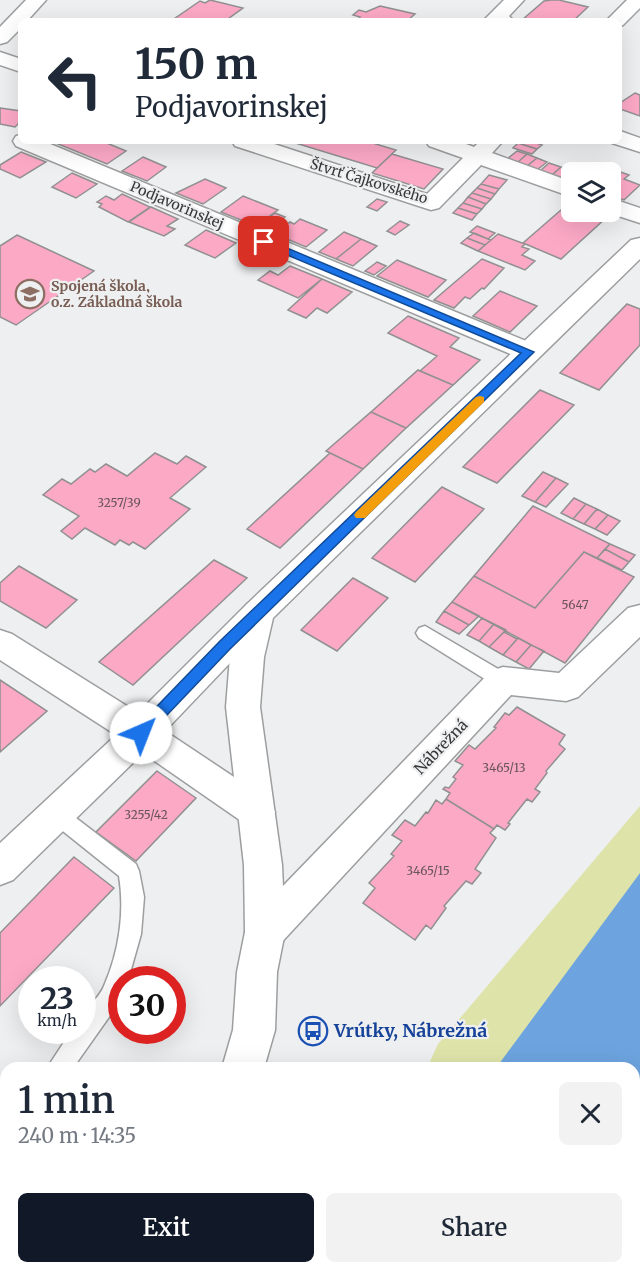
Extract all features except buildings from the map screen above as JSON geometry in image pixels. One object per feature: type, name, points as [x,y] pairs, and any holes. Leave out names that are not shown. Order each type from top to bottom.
[{"type":"street","points":[[19,18],[37,0]]},
{"type":"street","points":[[496,18],[516,0]]},
{"type":"street","points":[[619,18],[638,0]]},
{"type":"street","points":[[0,38],[18,20]]},
{"type":"street","points":[[0,58],[18,65]]},
{"type":"street","name":"Podjavorinskej","points":[[0,133],[18,139]]},
{"type":"street","points":[[622,139],[640,145]]},
{"type":"street","name":"Podjavorinskej","points":[[32,144],[529,352]]},
{"type":"street","name":"Štvrť Čajkovského","points":[[252,144],[431,203],[485,148]]},
{"type":"street","points":[[458,144],[485,148],[561,185]]},
{"type":"street","points":[[621,209],[640,216]]},
{"type":"street","points":[[0,867],[141,733],[258,613],[640,245]]},
{"type":"street","points":[[245,1062],[254,1030],[257,972],[265,932],[263,865],[243,707],[247,657],[258,613]]},
{"type":"street","points":[[503,681],[566,687],[640,617]]},
{"type":"street","points":[[0,643],[141,733],[257,812]]},
{"type":"street","name":"Nábrežná","points":[[265,932],[503,681]]},
{"type":"lane","points":[[425,633],[503,681]]},
{"type":"lane","points":[[56,814],[129,871],[133,897],[130,934],[113,992],[63,1062]]},
{"type":"green space","points":[[640,806],[640,1062],[430,1062],[438,1044]]},
{"type":"water","points":[[640,873],[640,1062],[500,1062]]},
{"type":"slow traffic","points":[[360,515],[480,400]]},
{"type":"place","name":"Spojená škola, o.z. Základná škola","points":[[30,294]]},
{"type":"place","name":"Vrútky, Nábrežná","points":[[313,1031]]},
{"type":"route","points":[[141,733],[225,645],[529,352],[264,242]]}]
